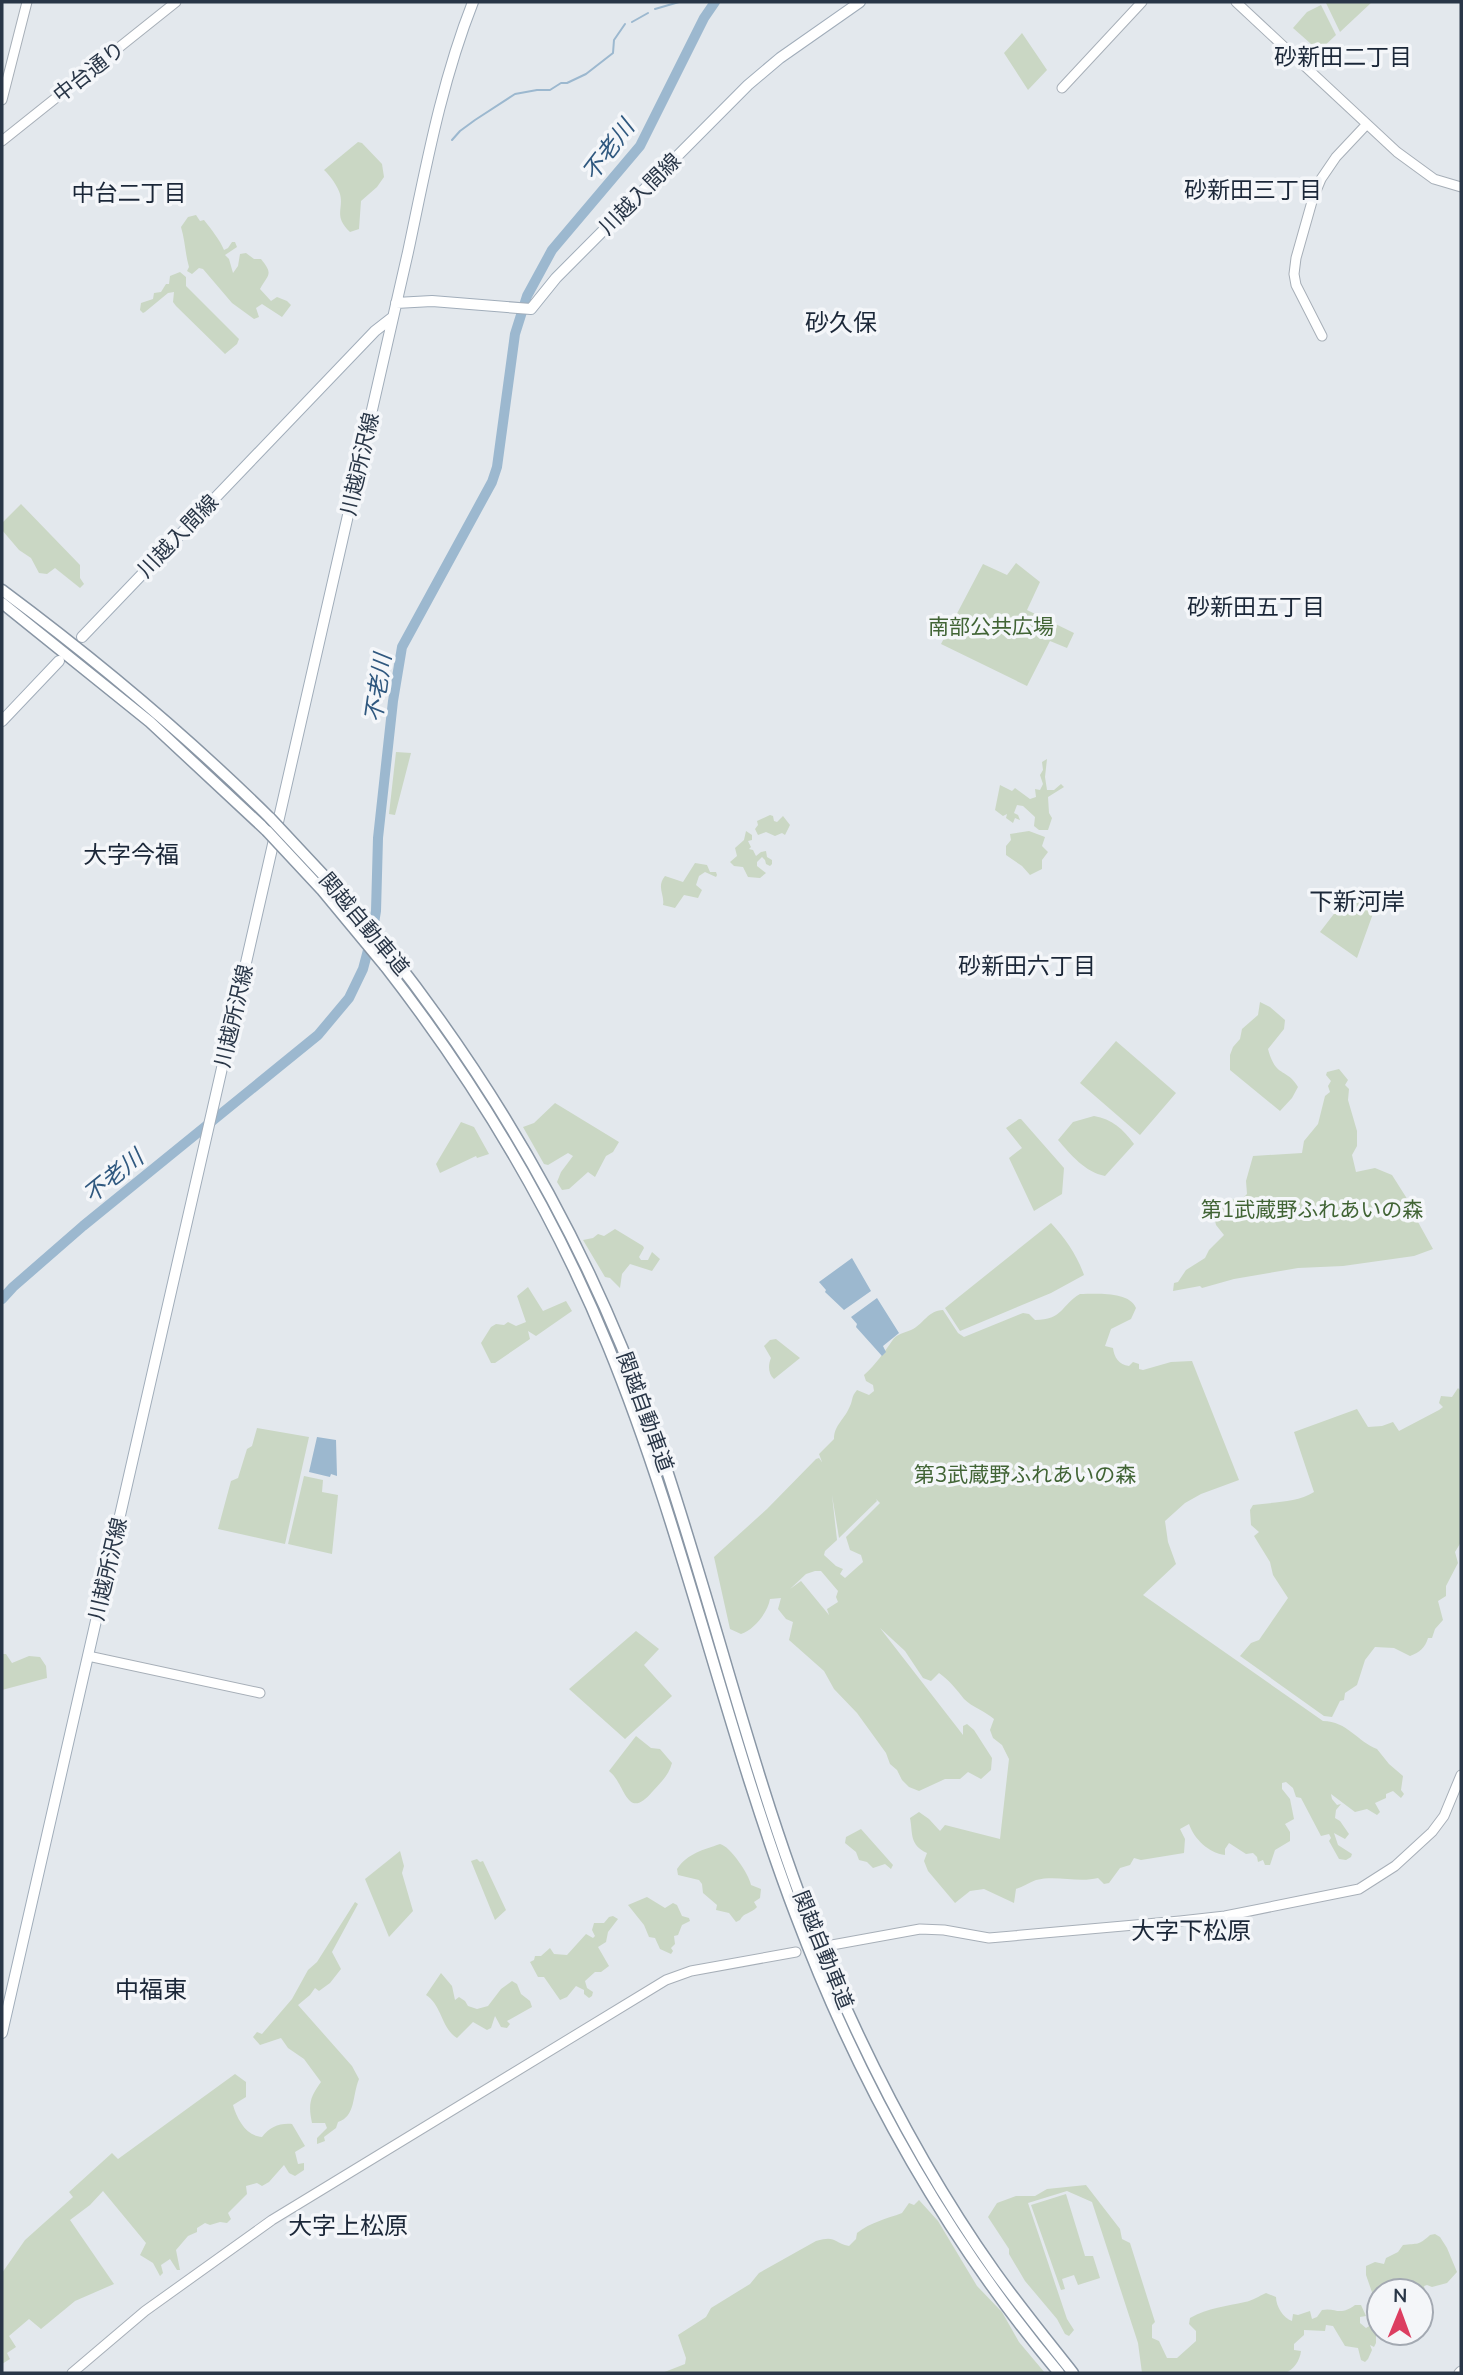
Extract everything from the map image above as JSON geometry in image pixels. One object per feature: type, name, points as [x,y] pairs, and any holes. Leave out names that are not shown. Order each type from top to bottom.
[{"type":"highway","name":"関越自動車道","points":[[2,590],[64,636],[154,712],[270,818],[320,871],[390,953],[429,1004],[496,1102],[563,1220],[619,1340],[666,1470],[787,1858],[830,1970],[866,2053],[956,2213],[994,2271],[1073,2373]]},
{"type":"highway","name":"関越自動車道","points":[[2,603],[150,722],[267,831],[322,890],[385,966],[454,1058],[523,1170],[608,1345],[656,1474],[770,1843],[819,1973],[858,2060],[894,2129],[947,2219],[990,2283],[1059,2373]]},
{"type":"main road","name":"川越所沢線","points":[[2,2033],[393,317],[439,104],[474,2]]},
{"type":"main road","name":"川越入間線","points":[[396,303],[432,301],[531,309],[556,278],[748,85],[781,57],[860,2]]},
{"type":"main road","name":"川越入間線","points":[[82,637],[374,332],[393,317]]},
{"type":"main road","points":[[2,721],[59,661]]},
{"type":"street","points":[[2,100],[27,2]]},
{"type":"street","name":"中台通り","points":[[2,141],[176,2]]},
{"type":"street","points":[[1062,88],[1142,2]]},
{"type":"street","points":[[1236,2],[1423,173],[1441,182],[1461,187]]},
{"type":"street","points":[[1322,336],[1296,285],[1296,258],[1313,198],[1321,180],[1339,154],[1367,124]]},
{"type":"street","points":[[88,1656],[260,1693]]},
{"type":"street","points":[[832,1945],[920,1929],[944,1930],[989,1938],[1180,1921],[1225,1916],[1359,1889],[1388,1871],[1432,1832],[1444,1816],[1461,1775]]},
{"type":"street","points":[[72,2373],[145,2311],[272,2220],[666,1980],[691,1971],[796,1952]]},
{"type":"green space","points":[[1372,2],[1340,32],[1326,3]]},
{"type":"green space","points":[[1321,5],[1336,35],[1319,51],[1293,28],[1307,12]]},
{"type":"green space","points":[[1022,33],[1047,70],[1028,90],[1004,53]]},
{"type":"green space","points":[[358,142],[382,164],[384,177],[361,201],[359,229],[350,232],[340,217],[339,191],[324,170]]},
{"type":"green space","points":[[196,215],[200,221],[204,220],[224,250],[235,242],[237,247],[225,255],[233,273],[238,266],[240,254],[246,253],[254,259],[261,259],[269,272],[260,289],[271,301],[277,297],[291,305],[282,317],[262,304],[256,308],[259,317],[254,319],[232,303],[203,269],[199,268],[192,274],[187,271],[189,267],[181,227],[188,217]]},
{"type":"green space","points":[[180,272],[186,277],[186,286],[239,339],[225,354],[176,306],[173,302],[174,292],[168,293],[145,312],[140,310],[141,303],[153,299],[154,293],[161,292],[166,284],[169,284],[170,276]]},
{"type":"green space","points":[[21,504],[80,565],[80,578],[84,584],[80,588],[55,568],[47,574],[39,573],[31,558],[19,550],[2,530],[2,523]]},
{"type":"green space","name":"南部公共広場","points":[[1016,563],[1040,582],[1027,610],[1074,633],[1067,648],[1050,641],[1027,686],[941,644],[983,564],[1007,575]]},
{"type":"green space","points":[[396,752],[411,753],[395,815],[389,814]]},
{"type":"green space","points":[[1047,759],[1047,790],[1054,790],[1061,784],[1064,787],[1048,797],[1052,818],[1048,830],[1039,830],[1034,826],[1035,817],[1023,806],[1017,805],[1014,813],[1020,820],[1015,818],[1013,823],[1006,818],[1007,814],[1003,816],[995,810],[1000,785],[1012,791],[1015,788],[1030,799],[1036,797],[1035,789],[1040,790],[1043,784],[1040,775],[1043,770],[1042,762]]},
{"type":"green space","points":[[770,815],[777,822],[783,816],[790,825],[785,835],[782,833],[775,836],[766,832],[758,835],[755,829],[757,821]]},
{"type":"green space","points":[[746,831],[752,835],[752,840],[748,841],[751,847],[749,849],[753,850],[756,856],[766,851],[767,857],[772,860],[770,866],[762,857],[757,862],[757,866],[766,873],[760,878],[748,877],[743,867],[734,866],[730,862],[737,856],[735,848],[744,840]]},
{"type":"green space","points":[[1029,831],[1045,837],[1042,846],[1048,852],[1042,860],[1042,869],[1030,875],[1006,855],[1006,846],[1011,840],[1010,834]]},
{"type":"green space","points":[[695,863],[707,865],[710,872],[716,872],[716,877],[705,872],[699,876],[696,885],[702,890],[698,898],[684,895],[675,908],[663,905],[661,884],[665,876],[683,882]]},
{"type":"green space","points":[[1353,889],[1375,908],[1357,958],[1320,932]]},
{"type":"green space","points":[[1260,1002],[1285,1020],[1284,1029],[1268,1049],[1274,1065],[1298,1087],[1280,1111],[1230,1070],[1233,1047],[1240,1039],[1242,1029],[1258,1015]]},
{"type":"green space","points":[[1116,1041],[1176,1093],[1140,1135],[1080,1083]]},
{"type":"green space","name":"第1武蔵野ふれあいの森","points":[[1339,1069],[1348,1080],[1345,1085],[1349,1089],[1348,1100],[1357,1131],[1357,1146],[1352,1155],[1356,1172],[1375,1168],[1392,1175],[1418,1216],[1418,1222],[1433,1249],[1414,1256],[1343,1266],[1298,1268],[1234,1279],[1202,1288],[1200,1286],[1173,1291],[1174,1283],[1178,1282],[1186,1270],[1205,1258],[1224,1235],[1216,1225],[1214,1216],[1226,1200],[1243,1198],[1247,1194],[1246,1181],[1253,1156],[1302,1153],[1304,1141],[1318,1124],[1325,1096],[1330,1092],[1328,1086],[1331,1081],[1326,1075],[1327,1072]]},
{"type":"green space","points":[[555,1103],[619,1142],[613,1152],[606,1156],[595,1177],[588,1172],[569,1189],[562,1190],[557,1182],[573,1156],[568,1153],[548,1165],[544,1164],[523,1127],[534,1123]]},
{"type":"green space","points":[[1094,1116],[1117,1126],[1134,1144],[1105,1176],[1085,1167],[1058,1140],[1073,1122]]},
{"type":"green space","points":[[1019,1119],[1064,1168],[1062,1194],[1034,1211],[1009,1158],[1022,1148],[1006,1128]]},
{"type":"green space","points":[[461,1122],[474,1127],[489,1154],[477,1158],[476,1156],[440,1173],[436,1164]]},
{"type":"green space","points":[[1051,1223],[1070,1247],[1084,1275],[1051,1293],[960,1331],[945,1308]]},
{"type":"green space","points":[[615,1229],[643,1246],[639,1257],[641,1260],[648,1260],[652,1252],[660,1259],[652,1271],[630,1264],[622,1274],[620,1288],[610,1278],[605,1277],[583,1240],[598,1234],[604,1236]]},
{"type":"green space","points":[[528,1287],[543,1311],[566,1301],[572,1311],[536,1336],[528,1331],[530,1339],[491,1363],[481,1343],[496,1324],[504,1325],[508,1322],[516,1326],[526,1322],[517,1296]]},
{"type":"green space","name":"第3武蔵野ふれあいの森","points":[[1080,1294],[1119,1296],[1127,1299],[1136,1308],[1131,1319],[1111,1329],[1105,1346],[1113,1348],[1122,1364],[1129,1366],[1133,1362],[1139,1364],[1139,1369],[1143,1370],[1171,1362],[1192,1361],[1239,1480],[1201,1494],[1185,1503],[1165,1521],[1168,1542],[1176,1564],[1143,1595],[1323,1721],[1339,1724],[1377,1749],[1403,1776],[1401,1790],[1404,1794],[1401,1798],[1393,1791],[1386,1794],[1386,1798],[1375,1803],[1380,1812],[1377,1815],[1367,1809],[1355,1812],[1331,1794],[1337,1805],[1341,1804],[1336,1810],[1335,1818],[1349,1834],[1345,1839],[1334,1833],[1338,1845],[1352,1854],[1346,1860],[1339,1859],[1329,1841],[1329,1834],[1321,1836],[1301,1798],[1296,1797],[1293,1788],[1286,1782],[1282,1783],[1282,1789],[1290,1799],[1294,1819],[1285,1824],[1290,1832],[1290,1841],[1275,1850],[1270,1865],[1265,1865],[1263,1860],[1258,1862],[1253,1853],[1246,1854],[1229,1843],[1225,1855],[1213,1851],[1198,1840],[1189,1824],[1180,1829],[1185,1839],[1184,1853],[1141,1860],[1134,1858],[1130,1865],[1120,1868],[1109,1883],[1104,1884],[1098,1878],[1036,1880],[1016,1889],[1014,1903],[984,1889],[970,1891],[955,1903],[928,1871],[924,1861],[927,1853],[915,1842],[910,1818],[919,1812],[940,1831],[945,1825],[1000,1839],[1009,1759],[990,1730],[994,1719],[967,1702],[939,1673],[931,1681],[923,1678],[905,1651],[880,1628],[963,1735],[963,1726],[967,1724],[992,1758],[991,1770],[981,1779],[968,1772],[960,1779],[945,1779],[919,1791],[902,1780],[890,1764],[886,1753],[857,1713],[834,1689],[824,1671],[789,1640],[793,1622],[786,1619],[778,1609],[781,1598],[770,1599],[760,1620],[751,1629],[741,1634],[730,1629],[714,1557],[767,1509],[816,1459],[819,1458],[822,1462],[819,1454],[834,1439],[855,1392],[857,1390],[869,1395],[874,1391],[873,1385],[866,1381],[864,1375],[898,1335],[915,1328],[929,1315],[943,1310],[958,1333],[964,1337],[1023,1313],[1029,1314],[1035,1320],[1057,1315]],"holes":[[[832,1495],[839,1538],[877,1501],[876,1499],[880,1503],[846,1537],[850,1550],[861,1555],[863,1562],[845,1578],[840,1574],[843,1569],[824,1555],[837,1540]],[[821,1571],[838,1591],[838,1602],[827,1609],[829,1615],[801,1581],[790,1589],[806,1574]]]},
{"type":"green space","points":[[776,1339],[800,1358],[774,1379],[769,1369],[771,1358],[764,1346],[770,1340]]},
{"type":"green space","points":[[1458,1388],[1461,1391],[1461,1542],[1455,1552],[1458,1563],[1446,1586],[1446,1596],[1438,1601],[1443,1620],[1422,1649],[1410,1656],[1394,1648],[1375,1647],[1365,1660],[1357,1685],[1345,1693],[1344,1700],[1340,1701],[1332,1717],[1324,1716],[1240,1656],[1251,1643],[1259,1640],[1288,1598],[1254,1536],[1259,1532],[1251,1525],[1250,1510],[1253,1505],[1292,1500],[1314,1492],[1294,1432],[1357,1409],[1368,1427],[1393,1422],[1399,1431],[1439,1410],[1443,1407],[1439,1403],[1441,1396],[1452,1397]]},
{"type":"green space","points":[[257,1428],[309,1437],[285,1544],[218,1529],[231,1481],[238,1478]]},
{"type":"green space","points":[[304,1476],[323,1480],[322,1492],[338,1495],[332,1554],[288,1544]]},
{"type":"green space","points":[[636,1631],[659,1649],[644,1665],[672,1696],[625,1739],[569,1689]]},
{"type":"green space","points":[[2,1654],[6,1654],[12,1663],[29,1656],[40,1657],[46,1666],[47,1678],[2,1690]]},
{"type":"green space","points":[[636,1736],[651,1748],[660,1749],[672,1763],[662,1781],[644,1800],[637,1803],[627,1798],[609,1771]]},
{"type":"green space","points":[[861,1829],[893,1865],[891,1869],[885,1864],[873,1868],[867,1862],[859,1860],[856,1852],[845,1843],[846,1837]]},
{"type":"green space","points":[[720,1844],[739,1861],[751,1885],[761,1889],[760,1898],[754,1902],[757,1907],[736,1922],[729,1913],[716,1910],[717,1905],[703,1893],[699,1880],[678,1875],[677,1869],[686,1859]]},
{"type":"green space","points":[[400,1851],[404,1866],[402,1873],[413,1911],[389,1937],[365,1879]]},
{"type":"green space","points":[[471,1861],[483,1861],[506,1910],[495,1920]]},
{"type":"green space","points":[[647,1897],[665,1908],[673,1903],[677,1905],[682,1916],[689,1918],[690,1921],[682,1925],[678,1935],[674,1936],[675,1944],[671,1948],[671,1954],[660,1949],[655,1938],[649,1937],[644,1925],[628,1905]]},
{"type":"green space","points":[[355,1902],[358,1904],[332,1952],[341,1969],[330,1983],[319,1991],[315,1988],[298,2005],[352,2066],[359,2079],[348,2115],[324,2137],[325,2141],[317,2144],[317,2138],[327,2128],[325,2123],[312,2123],[310,2106],[321,2082],[304,2059],[288,2048],[281,2038],[260,2045],[253,2037],[257,2032],[262,2034],[292,1999],[308,1970],[317,1962]]},
{"type":"green space","points":[[613,1916],[618,1919],[608,1932],[606,1942],[598,1947],[609,1966],[601,1972],[595,1972],[585,1981],[587,1988],[593,1992],[592,1996],[589,1998],[584,1994],[584,1990],[576,1986],[567,1997],[560,2000],[544,1977],[538,1977],[530,1962],[550,1948],[554,1954],[567,1955],[586,1934],[593,1938],[595,1936],[592,1930],[594,1923],[604,1923]]},
{"type":"green space","points":[[441,1973],[452,1986],[455,2000],[459,1997],[468,2006],[477,2009],[488,2006],[501,1989],[512,1981],[517,1984],[521,1994],[530,2001],[532,2007],[507,2021],[510,2024],[507,2028],[501,2027],[495,2016],[491,2028],[487,2030],[473,2022],[457,2038],[426,1995]]},
{"type":"green space","points":[[235,2074],[246,2082],[246,2097],[233,2105],[243,2126],[251,2134],[262,2137],[275,2126],[292,2124],[305,2146],[295,2152],[298,2164],[304,2163],[304,2170],[295,2176],[289,2173],[284,2165],[262,2186],[257,2183],[246,2186],[247,2194],[228,2213],[231,2219],[227,2223],[205,2223],[197,2228],[197,2232],[188,2236],[176,2250],[180,2270],[177,2270],[170,2259],[161,2265],[163,2273],[160,2276],[153,2263],[140,2255],[146,2243],[103,2191],[70,2220],[114,2284],[75,2301],[41,2329],[29,2319],[9,2336],[16,2347],[7,2353],[10,2359],[2,2364],[2,2273],[25,2240],[73,2197],[69,2192],[112,2153],[118,2159]]},
{"type":"green space","points":[[1086,2185],[1120,2229],[1122,2239],[1130,2243],[1155,2322],[1152,2325],[1152,2338],[1159,2341],[1167,2358],[1177,2358],[1196,2341],[1196,2331],[1189,2324],[1190,2318],[1250,2301],[1266,2293],[1276,2297],[1281,2311],[1292,2321],[1293,2314],[1310,2311],[1312,2319],[1322,2310],[1341,2311],[1361,2305],[1365,2314],[1360,2317],[1360,2323],[1365,2327],[1365,2347],[1371,2347],[1372,2350],[1368,2359],[1365,2362],[1361,2360],[1358,2348],[1345,2346],[1333,2326],[1326,2325],[1325,2331],[1304,2330],[1304,2335],[1294,2344],[1294,2350],[1301,2351],[1299,2358],[1294,2367],[1285,2373],[1142,2373],[1138,2343],[1092,2202],[1067,2191],[1028,2203],[1067,2319],[1074,2330],[1069,2336],[1065,2334],[1057,2319],[1025,2281],[1009,2254],[1009,2249],[988,2217],[997,2203],[1016,2196],[1035,2196],[1047,2189]]},
{"type":"green space","points":[[1066,2194],[1085,2256],[1093,2256],[1100,2278],[1078,2285],[1074,2275],[1062,2279],[1065,2289],[1061,2290],[1031,2205]]},
{"type":"green space","points":[[919,2200],[938,2221],[977,2286],[1002,2312],[1019,2342],[1045,2373],[662,2373],[685,2364],[686,2358],[678,2335],[706,2317],[711,2308],[750,2284],[759,2273],[822,2239],[831,2239],[849,2246],[862,2229],[902,2213],[909,2203],[914,2205]]},
{"type":"green space","points":[[1435,2234],[1447,2248],[1457,2272],[1447,2283],[1435,2286],[1435,2277],[1367,2277],[1366,2266],[1375,2262],[1384,2264],[1386,2258],[1398,2252],[1403,2245],[1415,2244]]},
{"type":"water","points":[[852,1258],[871,1291],[844,1310],[825,1292],[819,1282]]},
{"type":"water","points":[[877,1298],[899,1333],[883,1346],[886,1352],[882,1356],[856,1327],[857,1324],[851,1317]]},
{"type":"water","points":[[317,1437],[336,1440],[337,1476],[309,1472]]},
{"type":"waterway","points":[[655,9],[679,2]]},
{"type":"waterway","name":"不老川","points":[[2,1299],[83,1226],[318,1035],[349,998],[363,969],[376,911],[378,838],[393,701],[402,647],[492,482],[497,467],[515,334],[527,296],[552,250],[640,146],[704,18],[715,2]]},
{"type":"waterway","points":[[632,22],[648,13]]},
{"type":"waterway","points":[[452,140],[475,120],[515,94],[550,90],[586,74],[613,53],[614,40],[625,24]]},
{"type":"district","name":"砂新田二丁目","points":[[1343,57]]},
{"type":"district","name":"砂新田三丁目","points":[[1253,190]]},
{"type":"district","name":"中台二丁目","points":[[129,193]]},
{"type":"district","name":"砂久保","points":[[841,323]]},
{"type":"district","name":"砂新田五丁目","points":[[1256,607]]},
{"type":"district","name":"大字今福","points":[[131,855]]},
{"type":"district","name":"下新河岸","points":[[1357,902]]},
{"type":"district","name":"砂新田六丁目","points":[[1027,966]]},
{"type":"district","name":"大字下松原","points":[[1191,1931]]},
{"type":"district","name":"中福東","points":[[151,1990]]},
{"type":"district","name":"大字上松原","points":[[348,2226]]}]
